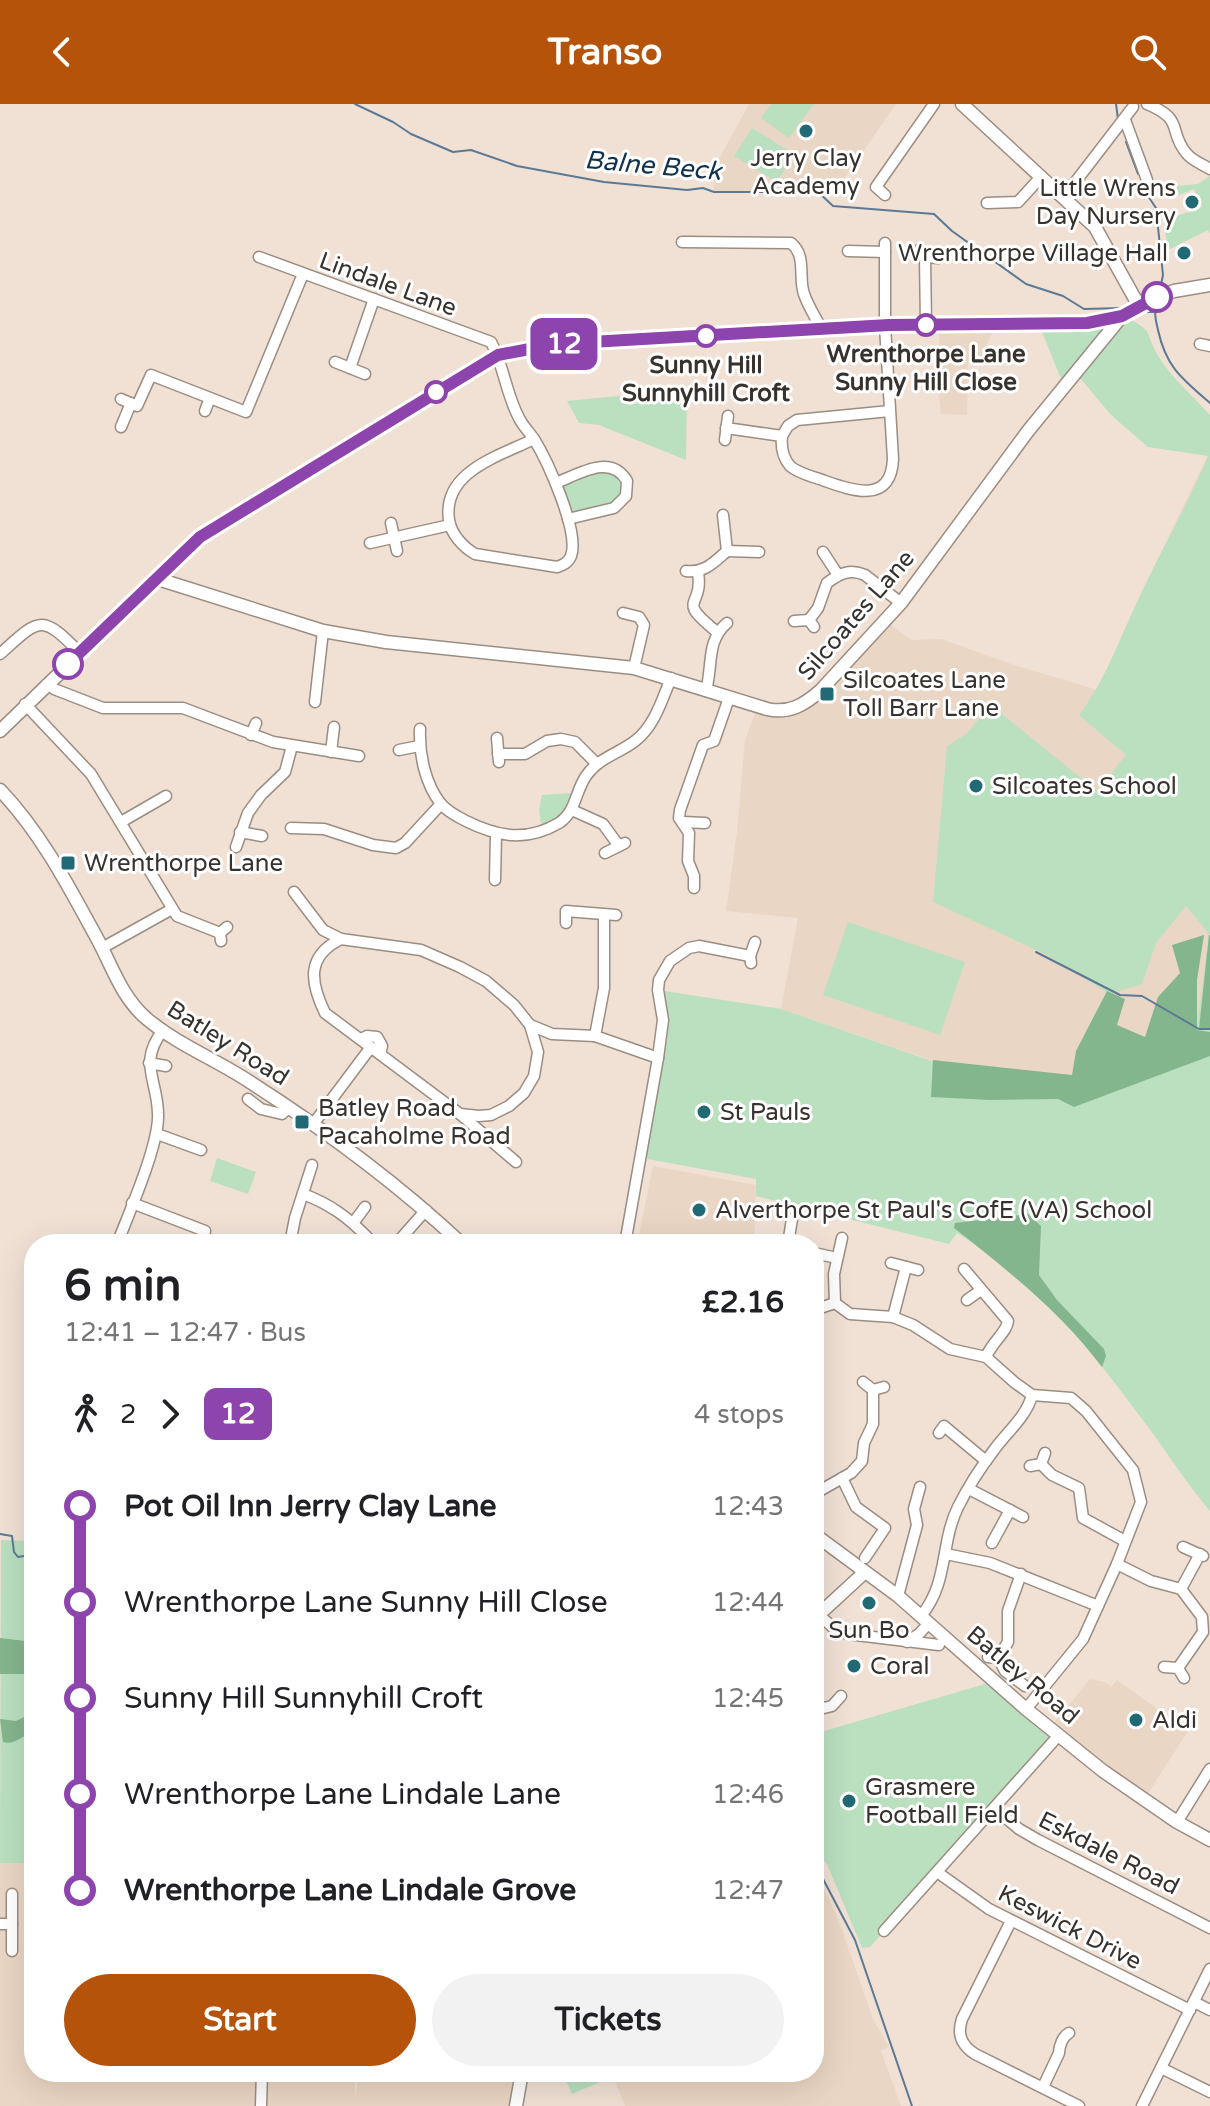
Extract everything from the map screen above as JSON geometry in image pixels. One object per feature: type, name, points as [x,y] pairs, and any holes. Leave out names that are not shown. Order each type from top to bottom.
[{"type":"street","points":[[885,195],[876,187],[934,104]]},
{"type":"street","points":[[962,104],[1099,233],[1139,306]]},
{"type":"street","points":[[1147,104],[1167,113],[1174,122],[1184,151],[1210,169]]},
{"type":"street","points":[[1063,198],[1133,107]]},
{"type":"street","points":[[1125,120],[1146,180]]},
{"type":"street","points":[[987,203],[1018,202],[1040,178]]},
{"type":"street","points":[[682,242],[791,243],[798,249],[801,259],[802,291],[822,330]]},
{"type":"street","points":[[848,251],[885,247],[885,326],[890,411],[892,469],[884,483],[869,492],[851,490],[791,466],[783,451],[782,436],[788,426],[806,418],[890,411]]},
{"type":"street","points":[[926,325],[923,253],[938,258]]},
{"type":"street","name":"Lindale Lane","points":[[259,257],[491,342],[498,355]]},
{"type":"street","points":[[121,427],[126,401],[137,406],[151,375],[246,412],[303,274]]},
{"type":"street","points":[[0,731],[200,537],[498,355],[556,344],[885,326],[1087,323],[1122,316],[1174,291],[1210,285]]},
{"type":"street","points":[[350,368],[374,299]]},
{"type":"street","name":"Silcoates Lane","points":[[158,579],[323,631],[386,642],[634,668],[776,711],[798,707],[820,691],[901,603],[1019,442],[1122,316]]},
{"type":"street","points":[[498,355],[503,379],[519,418],[534,439],[556,483],[568,519],[572,554],[566,564],[557,567],[475,554],[466,549],[450,525],[449,501],[458,481],[476,468],[534,439]]},
{"type":"street","points":[[335,362],[365,374]]},
{"type":"street","points":[[205,411],[210,398]]},
{"type":"street","points":[[728,416],[726,434],[782,436]]},
{"type":"street","points":[[556,483],[601,465],[617,470],[627,481],[626,496],[614,508],[568,519]]},
{"type":"street","points":[[723,515],[727,551]]},
{"type":"street","points":[[391,523],[397,551]]},
{"type":"street","points":[[370,543],[450,525]]},
{"type":"street","points":[[686,571],[698,572],[727,551],[759,552]]},
{"type":"street","points":[[823,552],[838,575]]},
{"type":"street","points":[[698,572],[700,587],[692,605],[694,611],[717,632]]},
{"type":"street","points":[[794,621],[811,624],[823,588],[838,575],[859,572],[901,603]]},
{"type":"street","points":[[623,613],[639,617],[644,625],[634,668]]},
{"type":"street","points":[[706,691],[711,674],[712,647],[717,632],[727,623]]},
{"type":"street","points":[[0,654],[31,628],[42,624],[52,626],[80,653]]},
{"type":"street","points":[[315,702],[323,631]]},
{"type":"street","points":[[420,729],[422,763],[441,804],[463,819],[496,834],[527,836],[562,821],[572,810],[585,776],[596,763],[635,741],[647,730],[671,678]]},
{"type":"street","points":[[47,684],[64,694],[103,708],[183,708],[251,735],[292,746],[359,756]]},
{"type":"street","points":[[694,888],[694,876],[688,861],[689,833],[679,821],[682,799],[703,745],[714,741],[729,698]]},
{"type":"street","points":[[25,704],[91,774],[177,916],[223,934]]},
{"type":"street","points":[[251,735],[256,723]]},
{"type":"street","points":[[331,752],[334,727]]},
{"type":"street","points":[[497,738],[498,758],[525,754],[547,741],[561,739],[575,742],[596,763]]},
{"type":"street","points":[[236,847],[253,806],[285,772],[292,746]]},
{"type":"street","points":[[399,750],[419,746]]},
{"type":"street","name":"Batley Road","points":[[0,790],[37,835],[119,983],[146,1018],[314,1123],[426,1210],[451,1234]]},
{"type":"street","points":[[121,822],[168,795]]},
{"type":"street","points":[[295,830],[396,848],[405,843],[441,804]]},
{"type":"street","points":[[572,810],[603,824],[622,845],[605,853]]},
{"type":"street","points":[[679,821],[705,823]]},
{"type":"street","points":[[240,832],[262,836]]},
{"type":"street","points":[[483,871],[496,876],[496,834]]},
{"type":"street","points":[[294,892],[323,930],[325,947]]},
{"type":"street","points":[[102,948],[172,909]]},
{"type":"street","points":[[566,923],[566,911],[610,915],[604,988],[595,1036]]},
{"type":"street","points":[[323,930],[341,939],[421,950],[486,981],[514,1005],[530,1025],[538,1052],[534,1076],[524,1093],[509,1106],[478,1122]]},
{"type":"street","points":[[314,1123],[382,1046],[377,1037],[361,1039],[325,1013],[314,991],[313,968],[325,947],[341,939]]},
{"type":"street","points":[[627,1234],[663,1020],[659,980],[670,961],[689,948],[699,946],[751,959],[755,942]]},
{"type":"street","points":[[530,1025],[552,1034],[595,1036],[658,1058]]},
{"type":"street","points":[[121,1234],[157,1134],[158,1113],[149,1063],[151,1050],[163,1030]]},
{"type":"street","points":[[538,1052],[552,1034]]},
{"type":"street","points":[[376,1050],[460,1114],[478,1122],[516,1162]]},
{"type":"street","points":[[149,1063],[166,1066]]},
{"type":"street","points":[[248,1099],[261,1109],[282,1114],[289,1107]]},
{"type":"street","points":[[157,1134],[201,1150]]},
{"type":"street","points":[[292,1234],[312,1165]]},
{"type":"street","points":[[303,1194],[319,1200],[354,1222],[364,1234]]},
{"type":"street","points":[[132,1203],[205,1231],[204,1234]]},
{"type":"street","points":[[354,1222],[365,1207]]},
{"type":"street","points":[[405,1234],[426,1210]]},
{"type":"street","points":[[790,1234],[792,1219]]},
{"type":"street","points":[[842,1238],[833,1287],[835,1303],[850,1314],[893,1317],[913,1325],[950,1349],[986,1357],[1032,1395],[1071,1398],[1086,1411],[1133,1470],[1141,1502],[1117,1564],[1083,1639],[1026,1709]]},
{"type":"street","points":[[824,1255],[837,1258]]},
{"type":"street","points":[[891,1263],[918,1270]]},
{"type":"street","points":[[893,1317],[906,1267]]},
{"type":"street","points":[[964,1269],[1008,1321],[1007,1327],[991,1344],[986,1357]]},
{"type":"street","points":[[967,1300],[981,1290]]},
{"type":"street","points":[[824,1307],[835,1303]]},
{"type":"street","points":[[824,1488],[862,1461],[864,1443],[873,1424],[878,1388],[863,1382]]},
{"type":"street","points":[[907,1642],[919,1634],[935,1597],[953,1518],[986,1461],[1028,1408],[1032,1395]]},
{"type":"street","points":[[939,1433],[944,1426],[986,1461]]},
{"type":"street","points":[[1039,1461],[1052,1475],[1079,1488],[1083,1518],[1125,1541]]},
{"type":"street","points":[[842,1478],[856,1507],[879,1516],[885,1528],[865,1558]]},
{"type":"street","points":[[898,1596],[917,1525],[914,1509],[920,1487]]},
{"type":"street","points":[[969,1489],[1023,1517]]},
{"type":"street","points":[[992,1543],[1010,1510]]},
{"type":"street","name":"Batley Road","points":[[824,1541],[898,1596],[1026,1709],[1103,1771],[1177,1822],[1210,1840]]},
{"type":"street","points":[[1181,1589],[1202,1555],[1183,1547]]},
{"type":"street","points":[[946,1554],[990,1563],[1098,1606]]},
{"type":"street","points":[[1117,1564],[1151,1581],[1181,1589],[1202,1617],[1205,1627],[1181,1673],[1164,1667]]},
{"type":"street","points":[[824,1610],[865,1572]]},
{"type":"street","points":[[1021,1574],[1008,1611],[1008,1642],[993,1657],[1025,1686]]},
{"type":"street","points":[[824,1622],[848,1634],[939,1645]]},
{"type":"street","points":[[824,1708],[832,1706],[841,1696]]},
{"type":"street","points":[[884,1931],[1059,1735]]},
{"type":"street","points":[[1177,1822],[1210,1769]]},
{"type":"street","name":"Eskdale Road","points":[[994,1808],[1038,1840],[1210,1928]]},
{"type":"street","name":"Keswick Drive","points":[[937,1872],[979,1903],[1011,1921],[1192,2006],[1210,2010]]},
{"type":"street","points":[[12,1894],[12,1951]]},
{"type":"street","points":[[1011,1921],[964,2013],[959,2033],[967,2049],[1079,2106]]},
{"type":"street","points":[[0,1924],[12,1924]]},
{"type":"street","points":[[1142,2106],[1210,1969]]},
{"type":"street","points":[[1043,2087],[1065,2035],[1069,2033]]},
{"type":"street","points":[[1161,2068],[1210,2092]]},
{"type":"street","points":[[261,2106],[262,2082]]},
{"type":"street","points":[[516,2106],[520,2082]]},
{"type":"shaded area","name":"Jerry Clay Academy","points":[[749,104],[896,104],[835,192],[714,192],[714,168]]},
{"type":"shaded area","points":[[939,329],[993,331],[981,356],[968,361],[967,415],[941,414],[936,368],[940,365]]},
{"type":"shaded area","name":"Silcoates School","points":[[1208,455],[1210,934],[1197,1058],[1073,1102],[934,1061],[781,1009],[798,918],[726,911],[745,740],[758,706],[798,707],[886,621],[911,640],[941,639],[1098,690]]},
{"type":"shaded area","name":"Alverthorpe St Paul's CofE (VA) School","points":[[653,1166],[756,1185],[754,1234],[639,1234]]},
{"type":"shaded area","points":[[1090,1679],[1111,1687],[1117,1680],[1188,1731],[1145,1798],[1051,1727]]},
{"type":"shaded area","points":[[0,1863],[24,1863],[24,2082],[355,2082],[355,2099],[358,2082],[520,2082],[516,2106],[0,2106]]},
{"type":"shaded area","points":[[824,1888],[839,1921],[873,2019],[889,2047],[881,2051],[901,2106],[625,2106],[615,2082],[824,2082]]},
{"type":"green space","points":[[771,104],[814,104],[789,138],[761,118]]},
{"type":"green space","points":[[752,128],[794,154],[777,182],[734,156]]},
{"type":"green space","points":[[1210,176],[1210,234],[1208,230],[1168,250],[1164,225],[1174,221],[1174,217],[1202,207],[1194,189],[1179,195],[1176,186],[1198,184]]},
{"type":"green space","points":[[1122,316],[1144,328],[1164,364],[1210,415],[1210,1511],[1107,1372],[1062,1320],[1013,1273],[957,1233],[949,1244],[756,1196],[756,1179],[642,1158],[658,1058],[658,990],[781,1009],[932,1061],[1077,1076],[1197,1028],[1209,934],[1186,906],[1156,943],[1142,984],[1110,994],[1045,954],[933,902],[947,746],[966,734],[991,705],[1097,791],[1126,755],[1079,715],[1105,673],[1208,456],[1148,447],[1111,415],[1076,373],[1064,386],[1039,325]]},
{"type":"green space","points":[[687,389],[686,460],[599,425],[579,423],[567,401]]},
{"type":"green space","points":[[601,465],[623,474],[621,503],[568,519],[556,483]]},
{"type":"green space","points":[[572,793],[569,804],[560,815],[547,824],[541,823],[539,810],[542,795]]},
{"type":"green space","points":[[848,922],[965,962],[940,1035],[823,995]]},
{"type":"green space","points":[[1204,935],[1197,980],[1197,1030],[1210,1032],[1210,1056],[1074,1107],[1058,1099],[931,1097],[933,1060],[1072,1075],[1076,1051],[1107,991],[1125,999],[1117,1025],[1145,1037],[1158,997],[1180,973],[1172,945]]},
{"type":"green space","points":[[1209,935],[1210,1029],[1199,1029]]},
{"type":"green space","points":[[217,1158],[256,1172],[248,1194],[210,1181]]},
{"type":"green space","points":[[1028,1214],[1041,1226],[1039,1275],[1057,1300],[1104,1349],[1106,1356],[1102,1367],[1051,1310],[954,1228],[955,1223]]},
{"type":"green space","points":[[1,1540],[24,1541],[24,1863],[0,1863]]},
{"type":"green space","points":[[0,1638],[24,1641],[24,1674],[0,1674]]},
{"type":"green space","points":[[995,1681],[1059,1735],[870,1947],[862,1948],[824,1861],[824,1731]]},
{"type":"green space","points":[[24,1717],[24,1737],[3,1742],[0,1719],[16,1721]]},
{"type":"green space","points":[[567,2082],[600,2082],[572,2094]]},
{"type":"waterway","name":"Balne Beck","points":[[355,104],[453,152],[471,150],[517,166],[604,182],[687,190],[818,192],[833,206],[934,214],[952,231],[1026,284],[1063,296],[1084,309],[1122,308]]},
{"type":"waterway","points":[[1116,104],[1118,119]]},
{"type":"waterway","points":[[1126,142],[1138,174]]},
{"type":"waterway","points":[[1144,190],[1156,208],[1163,275],[1161,285]]},
{"type":"waterway","name":"Balne Beck","points":[[1156,304],[1158,330],[1166,354],[1183,379],[1210,403]]},
{"type":"waterway","name":"Balne Beck","points":[[1139,312],[1153,312]]},
{"type":"waterway","points":[[1036,952],[1120,995],[1142,996],[1199,1029],[1210,1029]]},
{"type":"waterway","points":[[0,1534],[12,1536],[14,1552],[18,1557],[24,1556]]},
{"type":"waterway","points":[[824,1881],[855,1940],[912,2106]]},
{"type":"bus line","name":"12","points":[[68,664],[200,537],[498,355],[556,344],[889,325],[1087,323],[1122,316],[1157,297]]},
{"type":"place","name":"Jerry Clay Academy","points":[[806,131]]},
{"type":"place","name":"Little Wrens Day Nursery","points":[[1192,202]]},
{"type":"place","name":"Wrenthorpe Village Hall","points":[[1184,253]]},
{"type":"place","name":"Wrenthorpe Lane Sunny Hill Close","points":[[926,325]]},
{"type":"place","name":"Sunny Hill Sunnyhill Croft","points":[[706,336]]},
{"type":"place","name":"Silcoates Lane Toll Barr Lane","points":[[827,694]]},
{"type":"place","name":"Silcoates School","points":[[976,786]]},
{"type":"place","name":"Wrenthorpe Lane","points":[[68,863]]},
{"type":"place","name":"St Pauls","points":[[704,1112]]},
{"type":"place","name":"Batley Road Pacaholme Road","points":[[302,1122]]},
{"type":"place","name":"Alverthorpe St Paul's CofE (VA) School","points":[[699,1210]]},
{"type":"place","name":"Sun Bo","points":[[869,1603]]},
{"type":"place","name":"Coral","points":[[854,1666]]},
{"type":"place","name":"Aldi","points":[[1136,1720]]},
{"type":"place","name":"Grasmere Football Field","points":[[849,1801]]}]
